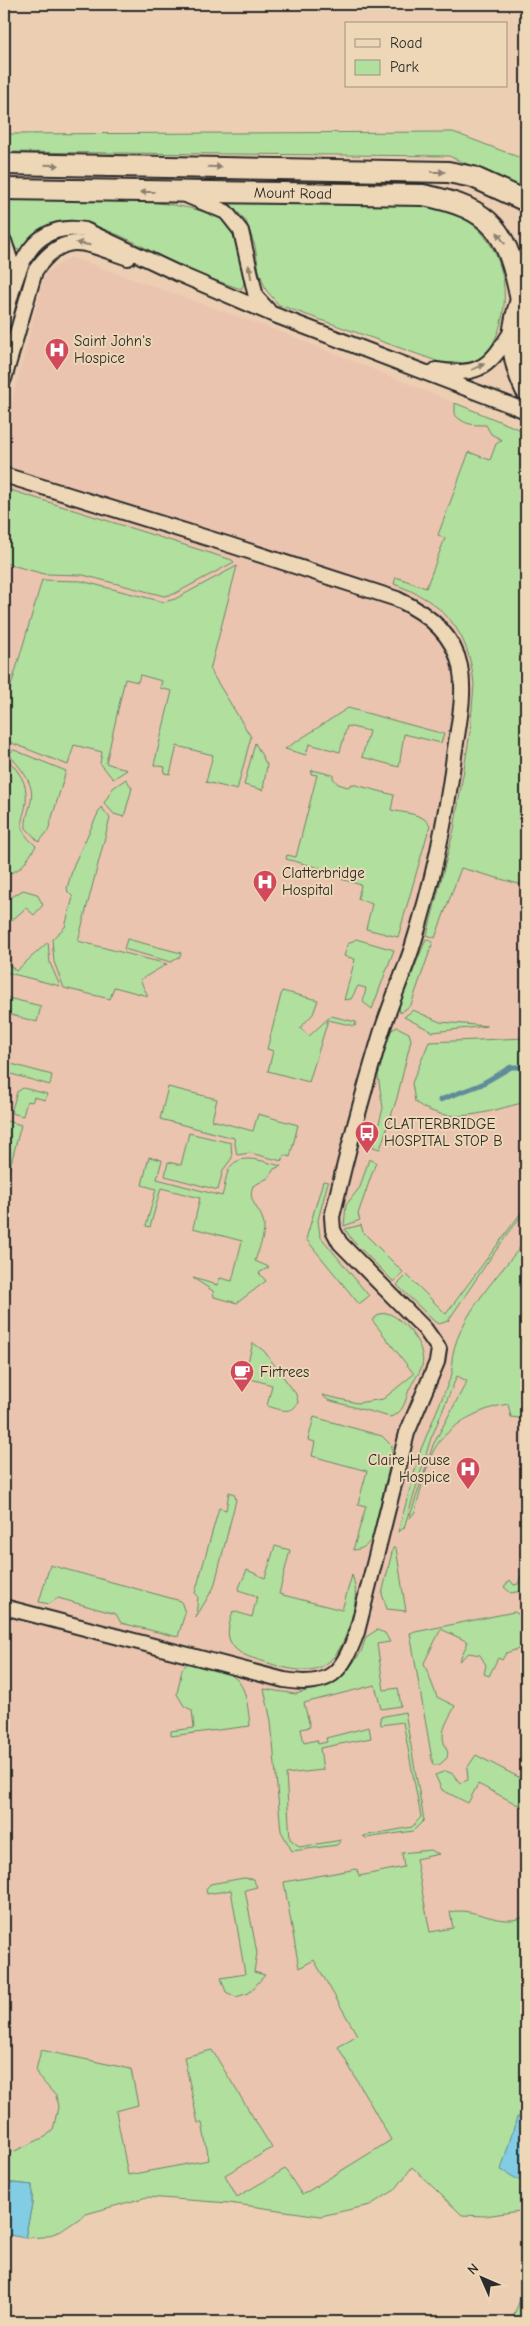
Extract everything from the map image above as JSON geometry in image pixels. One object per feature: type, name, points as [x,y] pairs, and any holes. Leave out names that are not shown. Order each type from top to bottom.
[{"type":"main road","name":"Mount Road","points":[[4,164],[448,172],[472,177],[526,201]]},
{"type":"main road","name":"Mount Road","points":[[4,189],[423,195],[452,200],[475,210],[491,224],[503,240],[513,261],[524,293]]},
{"type":"main road","points":[[524,293],[515,327],[512,350],[516,368],[526,390]]},
{"type":"street","points":[[176,192],[209,203],[226,212],[242,232],[256,297],[272,314]]},
{"type":"street","points":[[4,321],[16,278],[26,254],[34,243],[44,234],[57,229],[84,230],[272,314],[526,410]]},
{"type":"street","points":[[4,241],[16,278]]},
{"type":"street","points":[[4,379],[35,271],[53,250],[64,244],[87,244],[179,274]]},
{"type":"street","points":[[413,367],[460,374],[481,368],[498,353],[515,327]]},
{"type":"street","points":[[4,475],[230,544],[397,599],[418,609],[438,626],[450,643],[459,663],[463,689],[446,818],[433,872],[412,948],[380,1036],[332,1217],[333,1230],[340,1243],[425,1329],[439,1349],[438,1362],[407,1433],[357,1632],[347,1660],[332,1674],[319,1682],[305,1683],[284,1680],[4,1606]]},
{"type":"shaded area","name":"Clatterbridge Hospital","points":[[71,257],[284,333],[526,432],[526,1969],[411,2152],[321,2216],[229,2203],[4,2182],[4,432],[45,273]]},
{"type":"green space","points":[[453,132],[526,160],[526,190],[449,156],[4,152],[4,134]]},
{"type":"green space","points":[[4,198],[123,200],[188,208],[213,215],[229,226],[233,232],[240,254],[244,284],[241,289],[209,278],[109,231],[75,223],[53,226],[41,232],[27,245],[17,250],[4,228]]},
{"type":"green space","points":[[331,202],[424,205],[440,208],[471,223],[489,242],[496,254],[503,282],[504,296],[501,324],[492,345],[486,354],[476,361],[448,365],[279,305],[266,290],[259,271],[255,246],[246,221],[229,203]]},
{"type":"green space","points":[[455,403],[526,432],[526,886],[461,868],[435,938],[427,935],[454,829],[470,733],[474,684],[466,649],[460,634],[451,621],[427,600],[412,591],[394,584],[396,577],[426,588],[445,538],[438,535],[469,452],[490,460],[496,444],[502,440],[491,434],[486,425],[469,424],[462,421],[455,415]]},
{"type":"green space","points":[[4,488],[234,562],[174,594],[164,596],[83,575],[44,574],[4,563]]},
{"type":"green space","points":[[237,566],[210,670],[251,737],[237,790],[206,782],[213,755],[177,746],[170,774],[164,773],[165,767],[154,765],[172,691],[160,688],[162,681],[140,675],[138,682],[125,679],[106,763],[127,770],[113,779],[100,763],[102,752],[74,745],[68,765],[4,740],[4,710],[42,580],[81,581],[164,602],[175,599]]},
{"type":"green space","points":[[348,708],[444,734],[441,743],[404,734],[399,767],[362,757],[369,731],[347,726],[340,752],[309,744],[306,755],[285,749]]},
{"type":"green space","points":[[255,743],[267,765],[263,790],[244,785]]},
{"type":"green space","points":[[14,750],[66,771],[48,831],[39,842],[26,828],[32,794],[31,787],[21,769],[8,753]]},
{"type":"green space","points":[[4,755],[23,781],[26,801],[22,820],[23,831],[36,846],[23,865],[10,873],[4,873],[4,784],[8,769],[4,767]]},
{"type":"green space","points":[[312,770],[333,775],[338,784],[348,787],[352,784],[394,795],[391,810],[418,816],[430,825],[398,937],[366,929],[372,904],[358,899],[361,885],[341,879],[342,874],[286,859],[287,855],[296,857],[317,775],[311,774]]},
{"type":"green space","points":[[126,779],[132,788],[124,817],[114,814],[104,803],[113,788]]},
{"type":"green space","points":[[101,807],[110,818],[78,941],[167,964],[140,980],[148,996],[114,987],[110,999],[64,988],[54,962],[52,939],[65,927],[73,897],[67,888],[74,864]]},
{"type":"green space","points":[[23,890],[37,894],[43,905],[34,915],[26,908],[4,927],[4,902]]},
{"type":"green space","points":[[127,939],[181,953],[180,957],[171,962],[124,949]]},
{"type":"green space","points":[[356,939],[394,950],[372,1009],[363,1002],[366,988],[358,986],[351,999],[344,1000],[355,959],[344,956],[348,944]]},
{"type":"green space","points":[[426,939],[433,942],[411,1005],[400,1013],[399,1006]]},
{"type":"green space","points":[[48,942],[50,963],[60,986],[5,972],[5,961],[16,971]]},
{"type":"green space","points":[[282,991],[318,1000],[313,1014],[300,1028],[309,1036],[331,1016],[356,1022],[355,1026],[328,1020],[309,1082],[268,1071],[273,1051],[267,1049]]},
{"type":"green space","points":[[4,997],[41,1006],[37,1022],[4,1013]]},
{"type":"green space","points":[[413,1010],[440,1022],[487,1026],[433,1032],[404,1017]]},
{"type":"green space","points":[[397,1027],[409,1033],[411,1040],[397,1098],[380,1149],[373,1147],[383,1108],[378,1076],[390,1031]]},
{"type":"green space","points":[[526,1038],[526,1102],[483,1113],[455,1116],[428,1110],[415,1102],[412,1083],[429,1042]]},
{"type":"green space","points":[[4,1062],[52,1075],[50,1085],[4,1072]]},
{"type":"green space","points":[[168,1087],[217,1099],[212,1120],[253,1131],[258,1114],[298,1125],[290,1157],[284,1155],[282,1161],[250,1153],[237,1155],[234,1138],[160,1119]]},
{"type":"green space","points":[[23,1088],[47,1094],[45,1100],[34,1097],[32,1102],[27,1101],[23,1116],[11,1113],[17,1092]]},
{"type":"green space","points":[[4,1120],[21,1125],[4,1190]]},
{"type":"green space","points":[[189,1133],[231,1143],[232,1158],[223,1170],[218,1190],[165,1176],[168,1162],[181,1165]]},
{"type":"green space","points":[[149,1157],[162,1160],[157,1179],[222,1196],[229,1169],[239,1160],[260,1160],[281,1166],[274,1169],[268,1178],[253,1186],[251,1192],[253,1202],[261,1215],[264,1226],[255,1261],[269,1267],[259,1273],[266,1281],[237,1303],[214,1297],[213,1291],[193,1278],[217,1285],[220,1278],[232,1281],[242,1241],[193,1228],[200,1198],[161,1188],[150,1227],[146,1226],[156,1189],[142,1185]]},
{"type":"green space","points":[[369,1159],[376,1162],[358,1214],[360,1220],[344,1226],[346,1205],[360,1187]]},
{"type":"green space","points":[[323,1181],[328,1182],[318,1220],[320,1236],[369,1296],[359,1304],[306,1239]]},
{"type":"green space","points":[[526,1206],[526,1209],[448,1321],[439,1324],[435,1322],[397,1285],[407,1275],[446,1314]]},
{"type":"green space","points":[[361,1225],[363,1232],[403,1272],[394,1282],[352,1240],[345,1229]]},
{"type":"green space","points":[[526,1240],[526,1419],[511,1417],[508,1404],[485,1410],[453,1428],[444,1436],[431,1456],[415,1512],[409,1519],[433,1445],[467,1381],[457,1376],[430,1441],[404,1528],[398,1532],[421,1449],[452,1374],[452,1356],[457,1338],[477,1302]]},
{"type":"green space","points":[[387,1313],[394,1316],[413,1334],[418,1342],[423,1358],[421,1369],[410,1387],[401,1410],[390,1417],[328,1400],[322,1395],[357,1403],[383,1399],[414,1374],[372,1320],[380,1314]]},
{"type":"green space","points":[[253,1343],[264,1351],[296,1394],[298,1402],[292,1409],[280,1410],[267,1406],[272,1385],[244,1377]]},
{"type":"green space","points":[[314,1417],[382,1436],[392,1446],[392,1455],[373,1535],[368,1544],[360,1549],[353,1550],[366,1506],[358,1504],[367,1471],[312,1456],[315,1442],[308,1440]]},
{"type":"green space","points":[[229,1492],[234,1494],[236,1500],[214,1587],[196,1617],[198,1596],[195,1593],[219,1508],[226,1510]]},
{"type":"green space","points":[[275,1546],[290,1550],[279,1594],[342,1610],[352,1575],[355,1586],[355,1603],[345,1638],[329,1662],[319,1668],[295,1670],[252,1658],[236,1649],[230,1641],[228,1630],[233,1611],[252,1617],[257,1596],[238,1590],[247,1570],[265,1578]]},
{"type":"green space","points":[[393,1548],[396,1548],[406,1611],[387,1609],[382,1594]]},
{"type":"green space","points":[[526,1563],[526,1590],[511,1593],[504,1587],[510,1580],[514,1585],[518,1584]]},
{"type":"green space","points":[[50,1565],[181,1601],[185,1613],[178,1637],[121,1623],[116,1614],[58,1598],[49,1604],[39,1602]]},
{"type":"green space","points":[[514,1612],[526,1618],[526,1651],[521,1648],[506,1653],[502,1660],[498,1658],[489,1676],[484,1674],[486,1665],[480,1655],[469,1653],[459,1661],[468,1642],[441,1629],[424,1663],[437,1697],[455,1706],[443,1733],[447,1758],[439,1765],[433,1765],[410,1633]]},
{"type":"green space","points":[[377,1630],[385,1633],[390,1642],[377,1644],[384,1690],[398,1688],[401,1706],[381,1709],[375,1685],[304,1703],[310,1727],[301,1729],[304,1743],[317,1740],[318,1744],[327,1742],[326,1738],[369,1727],[371,1738],[320,1748],[323,1770],[286,1774],[290,1839],[300,1847],[341,1840],[337,1845],[292,1851],[281,1831],[271,1721],[264,1689],[296,1694],[330,1684],[348,1670],[361,1652],[366,1637]]},
{"type":"green space","points":[[189,1661],[218,1669],[236,1678],[245,1695],[250,1726],[171,1736],[171,1731],[194,1728],[192,1710],[184,1706],[177,1694],[182,1669]]},
{"type":"green space","points":[[405,1712],[424,1820],[413,1831],[366,1838],[363,1836],[412,1827],[421,1817],[403,1722],[381,1725],[380,1717]]},
{"type":"green space","points":[[476,1755],[526,1781],[526,1809],[478,1784],[468,1803],[442,1790],[435,1775],[446,1771],[453,1774],[460,1783],[468,1780],[467,1768]]},
{"type":"green space","points":[[430,1850],[439,1854],[416,1859],[430,1932],[453,1928],[450,1912],[469,1912],[507,1920],[526,1916],[526,1988],[524,1992],[526,1994],[526,2210],[485,2216],[462,2215],[412,2167],[395,2190],[370,2205],[321,2216],[229,2203],[147,2197],[86,2214],[61,2231],[44,2237],[25,2238],[32,2204],[32,2185],[4,2182],[4,2156],[45,2137],[53,2130],[58,2107],[56,2096],[39,2077],[36,2070],[41,2050],[131,2069],[138,2105],[116,2111],[128,2175],[209,2160],[202,2123],[198,2123],[184,2057],[212,2050],[272,2148],[225,2175],[237,2197],[285,2169],[302,2195],[391,2140],[338,2047],[357,2035],[314,1960],[299,1968],[284,1882],[357,1869],[359,1876],[404,1867],[402,1853]]},
{"type":"green space","points":[[244,1878],[253,1879],[257,1887],[245,1890],[257,1953],[254,1972],[265,1975],[249,1993],[236,1997],[226,1992],[221,1978],[245,1974],[231,1890],[207,1894],[206,1889],[210,1884]]},
{"type":"green space","points":[[525,2288],[526,2322],[511,2322]]},
{"type":"water","points":[[517,2117],[526,2119],[526,2184],[501,2170]]},
{"type":"water","points":[[4,2182],[32,2185],[32,2204],[25,2238],[4,2234]]},
{"type":"waterway","points":[[440,1100],[480,1085],[511,1067],[526,1067]]},
{"type":"place","name":"Saint John's Hospice","points":[[57,371]]},
{"type":"place","name":"Clatterbridge Hospital","points":[[265,903]]},
{"type":"place","name":"CLATTERBRIDGE HOSPITAL STOP B","points":[[367,1154]]},
{"type":"place","name":"Firtrees","points":[[242,1393]]},
{"type":"place","name":"Claire House Hospice","points":[[468,1490]]}]
